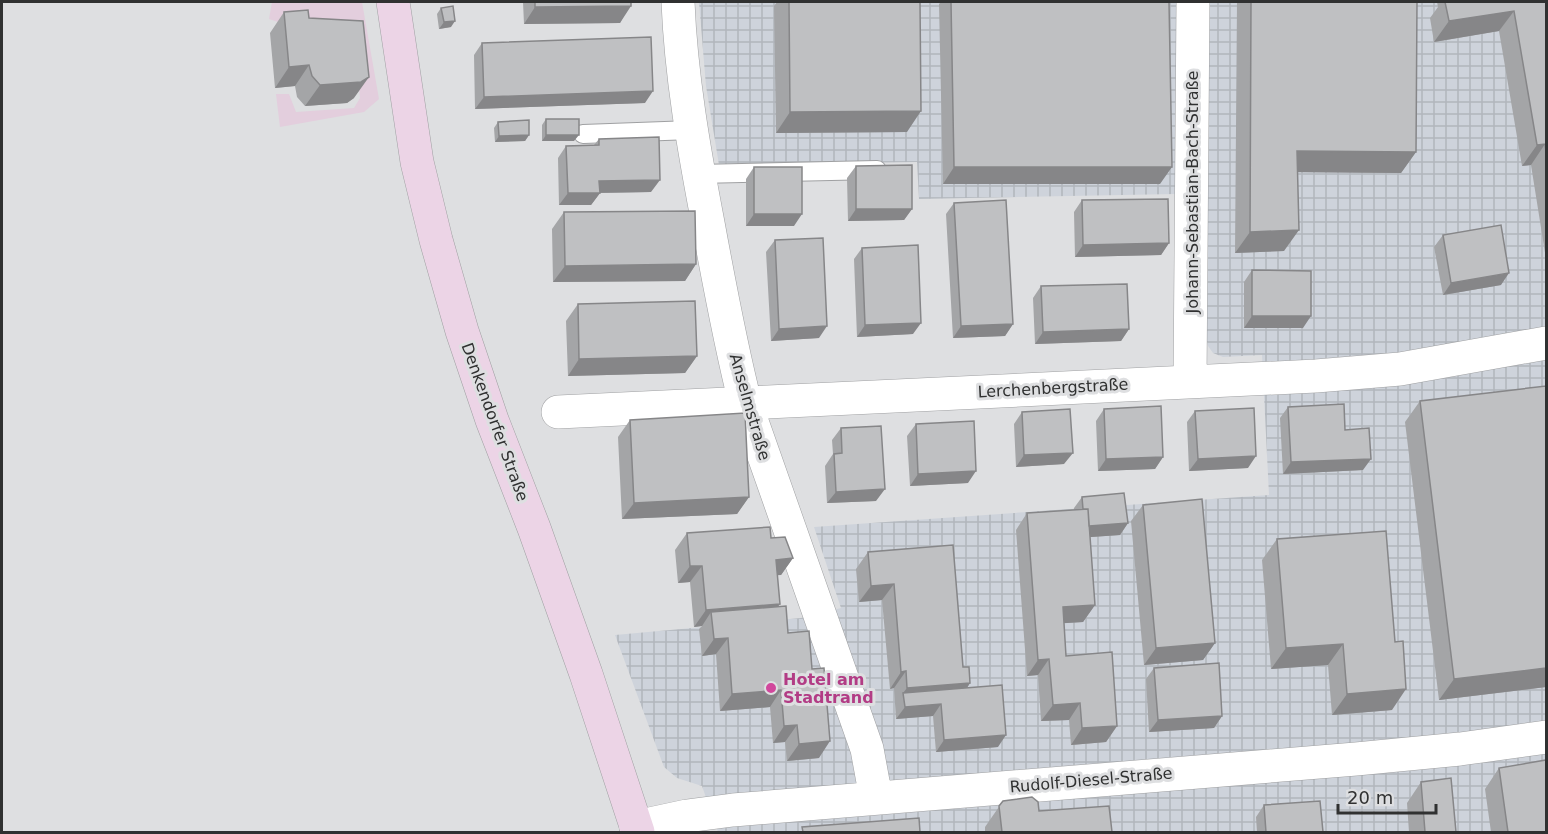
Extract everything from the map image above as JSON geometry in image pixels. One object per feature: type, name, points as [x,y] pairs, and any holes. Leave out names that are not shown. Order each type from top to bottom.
[{"type":"main road","name":"Denkendorfer Straße","points":[[393,2],[417,162],[462,331],[492,420],[534,528],[586,674],[637,830]]},
{"type":"street","name":"Anselmstraße","points":[[678,2],[698,174],[745,402],[867,748],[876,798]]},
{"type":"street","name":"Johann-Sebastian-Bach-Straße","points":[[1190,382],[1193,2]]},
{"type":"street","name":"Lerchenbergstraße","points":[[558,412],[1368,372],[1431,364],[1546,343]]},
{"type":"street","name":"Rudolf-Diesel-Straße","points":[[637,830],[710,813],[1416,753],[1546,737]]},
{"type":"lane","points":[[583,134],[692,130]]},
{"type":"lane","points":[[698,174],[888,170]]},
{"type":"shaded area","points":[[272,2],[362,2],[379,99],[364,112],[280,127],[276,94],[289,94],[296,112],[354,108],[360,98],[354,33],[302,30],[269,19]]},
{"type":"shaded area","points":[[699,2],[1546,2],[1546,832],[718,832],[702,786],[677,778],[664,767],[615,635],[801,618],[841,608],[814,527],[1269,495],[1262,355],[1223,357],[1213,353],[1208,346],[1176,194],[919,199],[917,162],[719,165],[706,86]]},
{"type":"building","points":[[535,2],[631,2],[631,6],[535,7]]},
{"type":"building","points":[[789,2],[920,2],[921,111],[790,112]]},
{"type":"building","points":[[951,2],[1169,2],[1172,167],[954,167]]},
{"type":"building","points":[[1251,2],[1417,2],[1416,152],[1297,151],[1299,230],[1250,232]]},
{"type":"building","points":[[1445,2],[1546,2],[1546,151],[1545,144],[1537,145],[1514,11],[1449,21]]},
{"type":"building","points":[[453,6],[455,21],[444,22],[441,8]]},
{"type":"building","points":[[308,10],[309,18],[363,21],[369,77],[361,82],[320,85],[312,76],[309,65],[289,67],[284,12]]},
{"type":"building","points":[[651,37],[653,91],[484,97],[482,43]]},
{"type":"building","points":[[546,119],[579,119],[579,135],[546,135]]},
{"type":"building","points":[[529,120],[529,135],[499,136],[498,122]]},
{"type":"building","points":[[659,137],[660,180],[599,181],[600,193],[568,193],[566,146],[599,145],[599,139]]},
{"type":"building","points":[[912,165],[912,209],[856,209],[856,166]]},
{"type":"building","points":[[754,167],[802,167],[802,214],[754,214]]},
{"type":"building","points":[[1168,199],[1169,243],[1083,245],[1082,200]]},
{"type":"building","points":[[1006,200],[1013,324],[961,326],[954,203]]},
{"type":"building","points":[[695,211],[696,264],[565,266],[564,212]]},
{"type":"building","points":[[1501,225],[1509,273],[1451,283],[1443,235]]},
{"type":"building","points":[[823,238],[827,326],[779,329],[775,240]]},
{"type":"building","points":[[918,245],[921,323],[865,325],[862,248]]},
{"type":"building","points":[[1252,270],[1311,271],[1311,316],[1252,316]]},
{"type":"building","points":[[1127,284],[1129,329],[1043,332],[1041,286]]},
{"type":"building","points":[[695,301],[697,356],[579,359],[578,304]]},
{"type":"building","points":[[1546,386],[1546,668],[1454,679],[1420,401]]},
{"type":"building","points":[[1344,404],[1345,430],[1369,428],[1371,459],[1291,462],[1288,407]]},
{"type":"building","points":[[1161,406],[1163,457],[1106,459],[1104,409]]},
{"type":"building","points":[[1254,408],[1256,456],[1198,459],[1195,411]]},
{"type":"building","points":[[1070,409],[1073,453],[1024,455],[1022,412]]},
{"type":"building","points":[[745,413],[749,497],[634,503],[630,420]]},
{"type":"building","points":[[974,421],[976,471],[918,474],[916,424]]},
{"type":"building","points":[[881,426],[885,489],[836,492],[834,454],[842,453],[841,428]]},
{"type":"building","points":[[1124,493],[1128,523],[1089,526],[1088,509],[1083,509],[1082,497]]},
{"type":"building","points":[[1202,499],[1215,643],[1156,648],[1143,505]]},
{"type":"building","points":[[1088,509],[1095,605],[1063,607],[1066,656],[1112,652],[1117,726],[1082,728],[1080,703],[1053,705],[1049,659],[1038,660],[1027,513]]},
{"type":"building","points":[[770,527],[771,538],[785,537],[793,558],[776,560],[780,604],[706,610],[702,566],[690,566],[687,533]]},
{"type":"building","points":[[1386,531],[1395,642],[1403,641],[1406,689],[1347,694],[1343,644],[1286,648],[1277,539]]},
{"type":"building","points":[[953,545],[963,667],[969,667],[970,683],[907,688],[906,671],[901,672],[894,584],[871,586],[868,552]]},
{"type":"building","points":[[786,606],[788,633],[809,631],[812,669],[824,668],[830,741],[799,744],[797,725],[784,726],[781,690],[732,694],[728,638],[714,639],[711,612]]},
{"type":"building","points":[[1219,663],[1222,716],[1158,720],[1154,668]]},
{"type":"building","points":[[1002,685],[1006,735],[944,740],[941,704],[905,707],[903,693]]},
{"type":"building","points":[[1546,760],[1546,832],[1508,832],[1499,768]]},
{"type":"building","points":[[1451,778],[1456,832],[1425,832],[1421,782]]},
{"type":"building","points":[[1032,797],[1038,802],[1039,811],[1109,806],[1112,832],[1002,832],[999,806],[1003,801]]},
{"type":"building","points":[[1320,801],[1323,832],[1266,832],[1264,805]]},
{"type":"building","points":[[919,818],[920,832],[803,832],[802,827]]},
{"type":"place","name":"Hotel am Stadtrand","points":[[771,688]]}]
